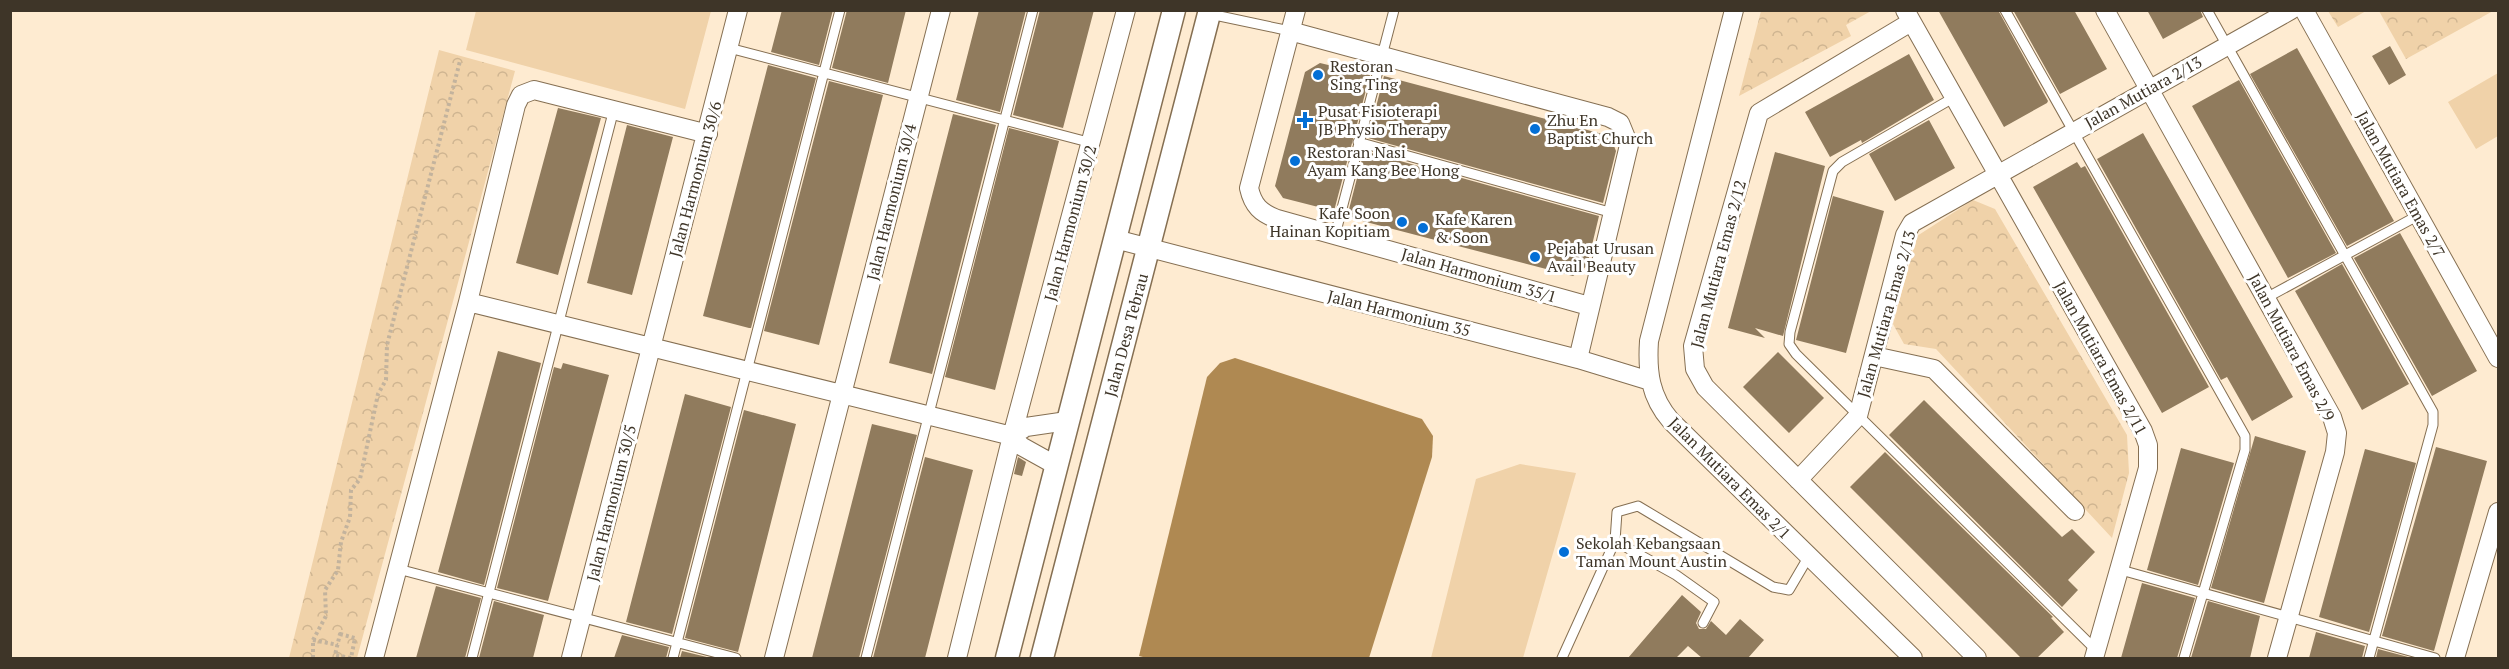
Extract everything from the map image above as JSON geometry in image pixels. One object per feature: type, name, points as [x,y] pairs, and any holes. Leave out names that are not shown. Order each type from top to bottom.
[{"type":"street","name":"Jalan Harmonium 30/6","points":[[651,348],[708,134],[738,10]]},
{"type":"street","name":"Jalan Harmonium 30/4","points":[[774,658],[941,10]]},
{"type":"street","name":"Jalan Harmonium 30/2","points":[[957,658],[1012,436],[1126,10]]},
{"type":"street","points":[[1006,658],[1174,10]]},
{"type":"street","name":"Jalan Harmonium 35/1","points":[[1296,10],[1250,188],[1251,198],[1266,215],[1589,306]]},
{"type":"street","name":"Jalan Mutiara Emas 2/1","points":[[1734,10],[1649,340],[1650,381],[1661,409],[1671,421],[1913,658]]},
{"type":"street","name":"Jalan Mutiara Emas 2/9","points":[[2105,10],[2332,417],[2337,433],[2335,452],[2277,658]]},
{"type":"street","name":"Jalan Mutiara 2/13","points":[[1997,174],[2291,10]]},
{"type":"street","name":"Jalan Mutiara Emas 2/7","points":[[2304,10],[2499,358]]},
{"type":"street","name":"Jalan Desa Tebrau","points":[[1042,658],[1209,12]]},
{"type":"street","name":"Jalan Mutiara Emas 2/11","points":[[1908,16],[2146,438],[2149,453],[2148,468],[2096,655]]},
{"type":"street","name":"Jalan Mutiara Emas 2/12","points":[[1908,16],[1759,113],[1693,346],[1695,369],[1705,387],[1977,658]]},
{"type":"street","points":[[1290,31],[1608,117],[1620,123],[1629,145],[1578,359]]},
{"type":"street","points":[[374,658],[468,302],[516,105],[521,95],[534,90],[708,134]]},
{"type":"street","name":"Jalan Mutiara Emas 2/13","points":[[1798,480],[1858,416],[1909,227],[1997,174]]},
{"type":"street","name":"Jalan Harmonium 35","points":[[1114,239],[1578,359],[1650,381]]},
{"type":"street","points":[[468,302],[1012,436],[1021,446],[1057,466]]},
{"type":"street","name":"Jalan Harmonium 30/5","points":[[571,658],[651,348]]},
{"type":"street","points":[[1874,356],[1934,369],[2074,511]]},
{"type":"street","points":[[1012,436],[1026,428],[1067,420]]},
{"type":"street","points":[[2455,658],[2499,512]]},
{"type":"lane","points":[[673,658],[840,10]]},
{"type":"lane","points":[[866,658],[1033,10]]},
{"type":"lane","points":[[1335,235],[1394,10]]},
{"type":"lane","points":[[2005,10],[2245,436],[2245,450],[2184,658]]},
{"type":"lane","points":[[2207,10],[2434,416],[2369,658]]},
{"type":"lane","points":[[1209,12],[1290,31]]},
{"type":"lane","points":[[729,48],[1092,143]]},
{"type":"lane","points":[[1953,98],[1842,162],[1832,175],[1789,338],[1796,354],[2096,655]]},
{"type":"lane","points":[[472,658],[614,109]]},
{"type":"lane","points":[[1358,142],[1613,213]]},
{"type":"lane","points":[[2266,298],[2419,215]]},
{"type":"lane","points":[[1563,658],[1616,541],[1617,512],[1638,506],[1773,587],[1790,590],[1809,556]]},
{"type":"lane","points":[[1616,541],[1676,575],[1714,602],[1703,623]]},
{"type":"lane","points":[[398,569],[736,658]]},
{"type":"lane","points":[[2121,570],[2435,658]]},
{"type":"path","points":[[313,658],[313,640],[326,616],[326,590],[338,570],[341,542],[351,517],[351,490],[360,479],[378,394],[386,380],[387,345],[460,61]]},
{"type":"path","points":[[340,634],[355,638],[351,658],[335,655],[338,645],[340,634]]},
{"type":"path","points":[[313,640],[338,645]]},
{"type":"green space","points":[[476,10],[711,11],[685,109],[466,50]]},
{"type":"green space","points":[[1761,10],[1871,11],[1846,25],[1851,36],[1739,96]]},
{"type":"green space","points":[[2328,11],[2366,11],[2338,27]]},
{"type":"green space","points":[[2379,11],[2493,11],[2406,59]]},
{"type":"green space","points":[[439,50],[515,71],[357,658],[289,658]]},
{"type":"green space","points":[[2498,73],[2498,136],[2476,149],[2448,102]]},
{"type":"green space","points":[[1973,200],[1995,209],[2127,435],[2129,473],[2112,538],[1936,349],[1904,344],[1893,324],[1917,236]]},
{"type":"green space","points":[[1520,464],[1576,473],[1523,658],[1431,658],[1476,479]]},
{"type":"shaded area","points":[[1235,358],[1422,419],[1433,436],[1432,457],[1369,658],[1147,658],[1139,656],[1207,377],[1220,363]]},
{"type":"building","points":[[782,10],[833,10],[819,65],[771,52]]},
{"type":"building","points":[[847,10],[906,10],[888,83],[832,68]]},
{"type":"building","points":[[979,10],[1026,10],[1000,112],[956,100]]},
{"type":"building","points":[[1040,10],[1094,10],[1063,128],[1013,115]]},
{"type":"building","points":[[1938,10],[1998,10],[2048,101],[2047,103],[2004,127]]},
{"type":"building","points":[[2013,10],[2074,10],[2107,69],[2060,94]]},
{"type":"building","points":[[2147,10],[2200,10],[2203,17],[2163,39]]},
{"type":"building","points":[[2390,46],[2406,75],[2389,85],[2372,56]]},
{"type":"building","points":[[2297,48],[2394,221],[2347,246],[2250,74]]},
{"type":"building","points":[[1909,54],[1934,100],[1862,143],[1861,140],[1830,157],[1805,112]]},
{"type":"building","points":[[1320,63],[1370,75],[1334,211],[1283,198],[1275,186],[1305,72]]},
{"type":"building","points":[[768,65],[816,78],[751,328],[749,328],[703,316]]},
{"type":"building","points":[[1384,76],[1610,136],[1616,151],[1603,203],[1368,138]]},
{"type":"building","points":[[2239,80],[2336,253],[2288,278],[2192,106]]},
{"type":"building","points":[[829,81],[883,95],[819,345],[764,331]]},
{"type":"building","points":[[558,108],[601,118],[558,275],[516,263]]},
{"type":"building","points":[[953,114],[996,125],[932,374],[889,363]]},
{"type":"building","points":[[1929,120],[1955,168],[1895,201],[1869,154]]},
{"type":"building","points":[[627,125],[673,137],[632,295],[587,283]]},
{"type":"building","points":[[1009,128],[1059,141],[995,390],[945,377]]},
{"type":"building","points":[[2143,133],[2293,397],[2252,421],[2227,377],[2221,380],[2097,159]]},
{"type":"building","points":[[1364,151],[1599,216],[1587,266],[1573,276],[1347,217]]},
{"type":"building","points":[[1775,152],[1825,166],[1783,336],[1755,328],[1765,338],[1728,328]]},
{"type":"building","points":[[2077,162],[2081,168],[2085,166],[2209,387],[2162,413],[2033,187]]},
{"type":"building","points":[[1833,196],[1884,211],[1846,353],[1796,340]]},
{"type":"building","points":[[2400,233],[2477,371],[2432,396],[2354,258]]},
{"type":"building","points":[[2342,264],[2409,384],[2362,410],[2295,291]]},
{"type":"building","points":[[498,351],[541,363],[484,585],[438,572]]},
{"type":"building","points":[[1778,352],[1824,398],[1789,433],[1743,387]]},
{"type":"building","points":[[563,363],[609,375],[548,601],[497,588],[554,367],[561,369]]},
{"type":"building","points":[[685,394],[731,407],[672,634],[626,622]]},
{"type":"building","points":[[1924,400],[2062,537],[2072,529],[2095,552],[2068,580],[2078,590],[2062,607],[1889,435]]},
{"type":"building","points":[[744,410],[796,424],[738,652],[685,638]]},
{"type":"building","points":[[872,424],[917,435],[859,658],[812,658]]},
{"type":"building","points":[[2255,436],[2306,451],[2264,603],[2211,588]]},
{"type":"building","points":[[2436,447],[2487,461],[2434,651],[2382,636]]},
{"type":"building","points":[[2181,448],[2234,463],[2198,585],[2147,570]]},
{"type":"building","points":[[2365,449],[2416,463],[2369,632],[2319,617]]},
{"type":"building","points":[[1885,452],[2053,617],[2051,618],[2064,632],[2037,658],[2021,658],[1850,487]]},
{"type":"building","points":[[925,457],[973,470],[925,658],[873,658]]},
{"type":"building","points":[[1018,457],[1026,462],[1022,476],[1014,474]]},
{"type":"building","points":[[2142,583],[2195,598],[2177,658],[2121,658]]},
{"type":"building","points":[[436,586],[481,598],[465,658],[416,658]]},
{"type":"building","points":[[1682,595],[1701,612],[1696,623],[1699,629],[1706,629],[1711,621],[1726,635],[1740,619],[1764,640],[1748,658],[1702,658],[1688,646],[1676,658],[1628,658]]},
{"type":"building","points":[[494,601],[544,615],[533,658],[479,658]]},
{"type":"building","points":[[2208,601],[2260,616],[2250,658],[2191,658]]},
{"type":"building","points":[[2316,632],[2365,646],[2362,658],[2309,658]]},
{"type":"building","points":[[622,635],[669,647],[666,658],[614,658]]},
{"type":"building","points":[[2378,649],[2412,658],[2376,658]]},
{"type":"building","points":[[682,651],[711,658],[680,658]]},
{"type":"place","name":"Restoran Sing Ting","points":[[1318,75]]},
{"type":"place","name":"Pusat Fisioterapi JB Physio Therapy","points":[[1305,120]]},
{"type":"place","name":"Zhu En Baptist Church","points":[[1535,129]]},
{"type":"place","name":"Restoran Nasi Ayam Kang Bee Hong","points":[[1295,161]]},
{"type":"place","name":"Kafe Soon Hainan Kopitiam","points":[[1402,222]]},
{"type":"place","name":"Kafe Karen & Soon","points":[[1423,228]]},
{"type":"place","name":"Pejabat Urusan Avail Beauty","points":[[1535,257]]},
{"type":"place","name":"Sekolah Kebangsaan Taman Mount Austin","points":[[1564,552]]}]
